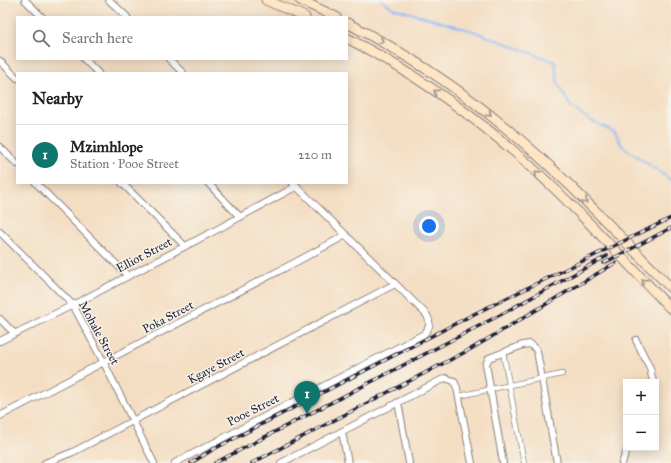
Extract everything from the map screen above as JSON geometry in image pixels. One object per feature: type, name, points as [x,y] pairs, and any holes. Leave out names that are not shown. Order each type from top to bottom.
[{"type":"main road","points":[[266,0],[303,16]]},
{"type":"main road","points":[[300,0],[334,16]]},
{"type":"main road","points":[[348,24],[378,39],[423,66],[462,93],[507,129],[574,189],[671,288]]},
{"type":"main road","points":[[348,39],[366,48],[435,92],[480,124],[526,162],[671,308]]},
{"type":"street","points":[[25,0],[41,16]]},
{"type":"street","points":[[110,0],[126,16]]},
{"type":"street","points":[[85,60],[97,72]]},
{"type":"street","points":[[170,60],[182,72]]},
{"type":"street","points":[[0,61],[16,77]]},
{"type":"street","points":[[0,147],[16,163]]},
{"type":"street","points":[[37,184],[128,276]]},
{"type":"street","points":[[123,184],[185,246]]},
{"type":"street","points":[[209,184],[240,217]]},
{"type":"street","points":[[295,185],[395,284]]},
{"type":"street","name":"Elliot Street","points":[[0,341],[73,305],[240,217],[295,185]]},
{"type":"street","name":"Mohale Street","points":[[0,232],[73,305],[154,463]]},
{"type":"street","name":"Poka Street","points":[[0,416],[346,235]]},
{"type":"street","name":"Pooe Street","points":[[175,463],[426,332],[429,325],[428,317],[395,284]]},
{"type":"street","name":"Kgaye Street","points":[[45,463],[65,456],[395,284]]},
{"type":"street","points":[[0,319],[14,333]]},
{"type":"street","points":[[636,340],[650,368],[652,379]]},
{"type":"street","points":[[503,463],[486,364],[489,358],[523,345],[530,344],[537,351],[557,463]]},
{"type":"street","points":[[503,352],[524,463]]},
{"type":"street","points":[[459,396],[562,374]]},
{"type":"street","points":[[284,462],[442,378],[448,378],[456,384],[472,463]]},
{"type":"street","points":[[398,402],[409,463]]},
{"type":"street","points":[[342,432],[348,463]]},
{"type":"street","points":[[622,463],[627,451]]},
{"type":"waterway","points":[[381,0],[393,8],[473,31],[555,62],[558,84],[571,107],[590,120],[615,132],[622,146],[671,180]]},
{"type":"railway","points":[[191,463],[212,450],[474,314],[671,218]]},
{"type":"railway","points":[[604,263],[671,228]]},
{"type":"railway","points":[[215,463],[500,315],[607,256]]},
{"type":"railway","points":[[252,463],[471,349],[615,263]]},
{"type":"place","name":"Mzimhlope","points":[[307,414]]}]
